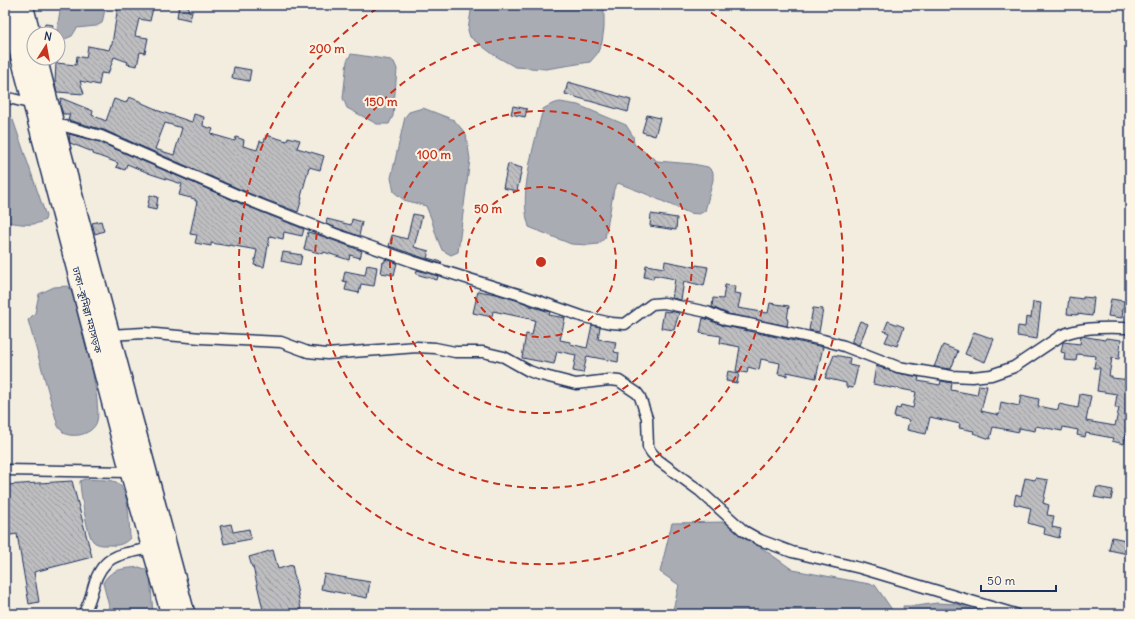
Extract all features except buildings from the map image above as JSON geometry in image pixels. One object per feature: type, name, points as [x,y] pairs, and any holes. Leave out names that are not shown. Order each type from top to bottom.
[{"type":"highway","name":"ঢাকা–কুমিল্লা মহাসড়ক","points":[[7,5],[130,472],[171,614]]},
{"type":"highway","points":[[23,5],[28,26]]},
{"type":"highway","name":"ঢাকা–কুমিল্লা মহাসড়ক","points":[[39,66],[109,335],[185,614]]},
{"type":"street","points":[[5,97],[33,104]]},
{"type":"street","points":[[53,123],[101,136],[251,202],[349,238],[584,317],[611,323],[625,324],[652,304],[664,303],[707,312],[726,320],[823,340],[844,346],[898,367],[951,376],[972,377],[991,375],[1014,368],[1062,335],[1071,331],[1130,328]]},
{"type":"street","points":[[109,335],[144,333],[201,338],[281,342],[308,352],[327,354],[417,347],[435,348],[455,352],[483,352],[504,357],[537,374],[576,384],[609,380],[619,381],[640,396],[647,418],[648,446],[651,452],[658,460],[700,491],[744,531],[760,540],[792,552],[860,568],[1015,614]]},
{"type":"street","points":[[5,470],[130,472]]},
{"type":"street","points":[[83,614],[89,604],[96,577],[104,564],[112,557],[152,548]]},
{"type":"shaded area","points":[[61,5],[106,5],[102,23],[96,26],[77,28],[72,36],[66,39],[66,26],[58,26]]},
{"type":"shaded area","points":[[472,5],[604,5],[604,28],[602,42],[597,54],[590,62],[546,69],[515,67],[494,55],[470,37],[468,30]]},
{"type":"shaded area","points":[[351,54],[391,60],[394,62],[397,69],[393,116],[389,124],[377,124],[347,108],[343,98],[347,61]]},
{"type":"shaded area","points":[[560,102],[578,105],[626,125],[633,136],[634,144],[657,161],[693,164],[708,167],[713,172],[713,180],[705,211],[699,214],[689,213],[618,183],[614,189],[605,238],[598,244],[571,244],[529,227],[525,201],[530,160],[543,109]]},
{"type":"shaded area","points":[[423,108],[454,120],[466,134],[470,159],[458,252],[451,255],[442,250],[426,206],[404,200],[394,192],[391,178],[405,117],[409,112]]},
{"type":"shaded area","points":[[5,111],[13,120],[46,216],[45,220],[36,224],[17,224],[8,222],[5,218]]},
{"type":"shaded area","points":[[68,286],[74,297],[87,348],[93,374],[98,410],[98,418],[92,429],[82,434],[75,435],[64,433],[58,426],[28,320],[35,313],[39,294],[54,287]]},
{"type":"shaded area","points":[[84,479],[113,481],[121,486],[126,499],[129,516],[130,538],[126,542],[119,545],[104,545],[97,544],[93,541],[88,530],[81,494],[80,481]]},
{"type":"shaded area","points":[[725,522],[793,570],[875,585],[895,614],[672,614],[679,585],[660,572],[672,523]]},
{"type":"shaded area","points":[[139,567],[145,569],[150,575],[153,614],[111,614],[103,583],[110,574],[118,570]]},
{"type":"shaded area","points":[[937,603],[957,604],[985,614],[904,614],[903,606],[917,606]]}]
